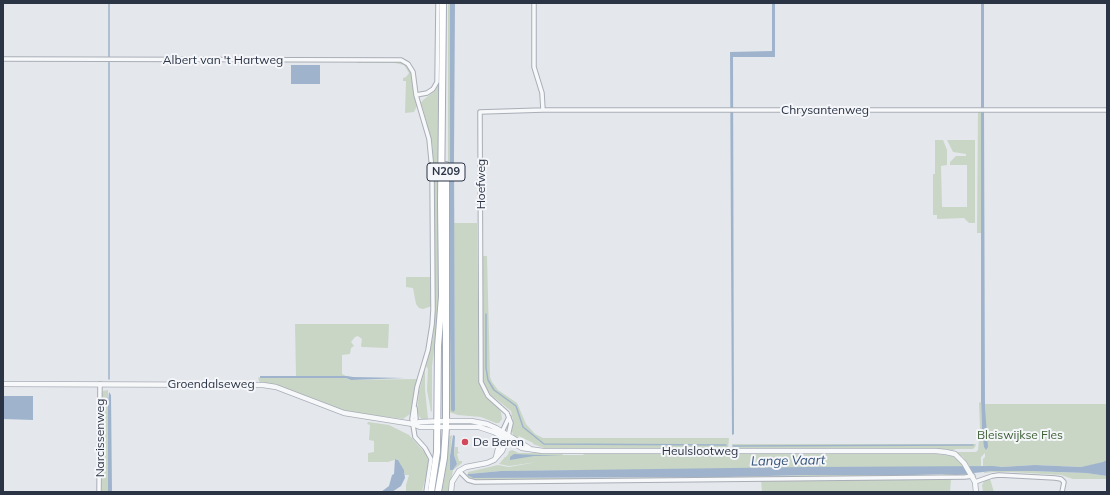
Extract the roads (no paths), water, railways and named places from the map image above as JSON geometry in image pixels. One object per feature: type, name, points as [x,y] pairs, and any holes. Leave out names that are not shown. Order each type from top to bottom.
[{"type":"main road","name":"N209","points":[[431,492],[437,452],[438,346],[442,296],[443,3]]},
{"type":"main road","name":"N209","points":[[438,492],[444,458],[446,424],[447,3]]},
{"type":"street","points":[[426,492],[431,459],[425,448],[415,437],[413,424],[416,419],[415,407],[417,387],[430,341],[433,310],[431,153],[427,130],[416,95],[428,93],[433,89],[437,82],[438,3]]},
{"type":"street","points":[[534,3],[534,67],[542,93],[543,110]]},
{"type":"street","name":"Albert van 't Hartweg","points":[[3,59],[401,60],[411,67],[416,95]]},
{"type":"street","name":"Chrysantenweg","points":[[543,110],[1107,110]]},
{"type":"street","name":"Hoefweg","points":[[509,417],[505,410],[488,396],[481,382],[480,112],[543,110]]},
{"type":"street","name":"Groendalseweg","points":[[3,384],[262,385],[276,387],[344,413],[413,424],[420,422],[446,424]]},
{"type":"street","name":"Narcissenweg","points":[[100,384],[100,492]]},
{"type":"street","points":[[496,457],[502,434],[509,417]]},
{"type":"street","points":[[451,492],[452,482],[459,471],[466,467],[490,462],[502,451],[511,423],[509,417]]},
{"type":"street","name":"Heulslootweg","points":[[446,424],[471,421],[487,424],[522,448],[543,451],[936,451],[955,454],[964,463],[973,476],[976,492]]},
{"type":"street","points":[[459,471],[468,480],[475,482],[965,478],[973,476]]},
{"type":"street","points":[[975,482],[999,475],[1055,478],[1061,479],[1064,482],[1062,492]]},
{"type":"water","points":[[450,3],[455,3],[455,410],[453,412],[451,410],[450,328]]},
{"type":"water","points":[[772,3],[775,3],[775,57],[733,57],[734,434],[732,435],[730,52],[772,51]]},
{"type":"water","points":[[981,3],[984,3],[984,108],[981,108]]},
{"type":"water","points":[[291,65],[320,65],[320,84],[291,84]]},
{"type":"water","points":[[981,111],[984,111],[985,408],[988,447],[986,450],[984,447],[982,430],[981,399]]},
{"type":"water","points":[[260,376],[405,378],[351,380],[346,378],[260,378]]},
{"type":"water","points":[[109,392],[111,395],[112,492],[108,492]]},
{"type":"water","points":[[3,396],[33,396],[33,420],[3,419]]},
{"type":"water","points":[[453,435],[455,436],[454,455],[457,464],[453,470],[450,470],[450,456]]},
{"type":"water","points":[[514,454],[563,456],[534,456],[510,460],[510,457]]},
{"type":"water","points":[[395,459],[398,460],[404,470],[405,478],[401,486],[392,492],[381,492],[389,486],[392,475],[394,474]]},
{"type":"water","points":[[1107,460],[1107,476],[1086,473],[1030,471],[992,471],[956,475],[807,475],[727,477],[473,478],[467,475],[501,471],[808,467],[1001,467],[1035,465],[1081,467]]},
{"type":"waterway","points":[[109,3],[109,379]]},
{"type":"waterway","points":[[486,314],[486,368],[488,380],[494,390],[516,406],[523,427],[544,444],[726,445]]},
{"type":"waterway","points":[[733,446],[973,445]]},
{"type":"place","name":"De Beren","points":[[465,442]]},
{"type":"park label","name":"Bleiswijkse Fles","points":[[1020,435]]},
{"type":"water label","name":"Lange Vaart","points":[[788,461]]}]
